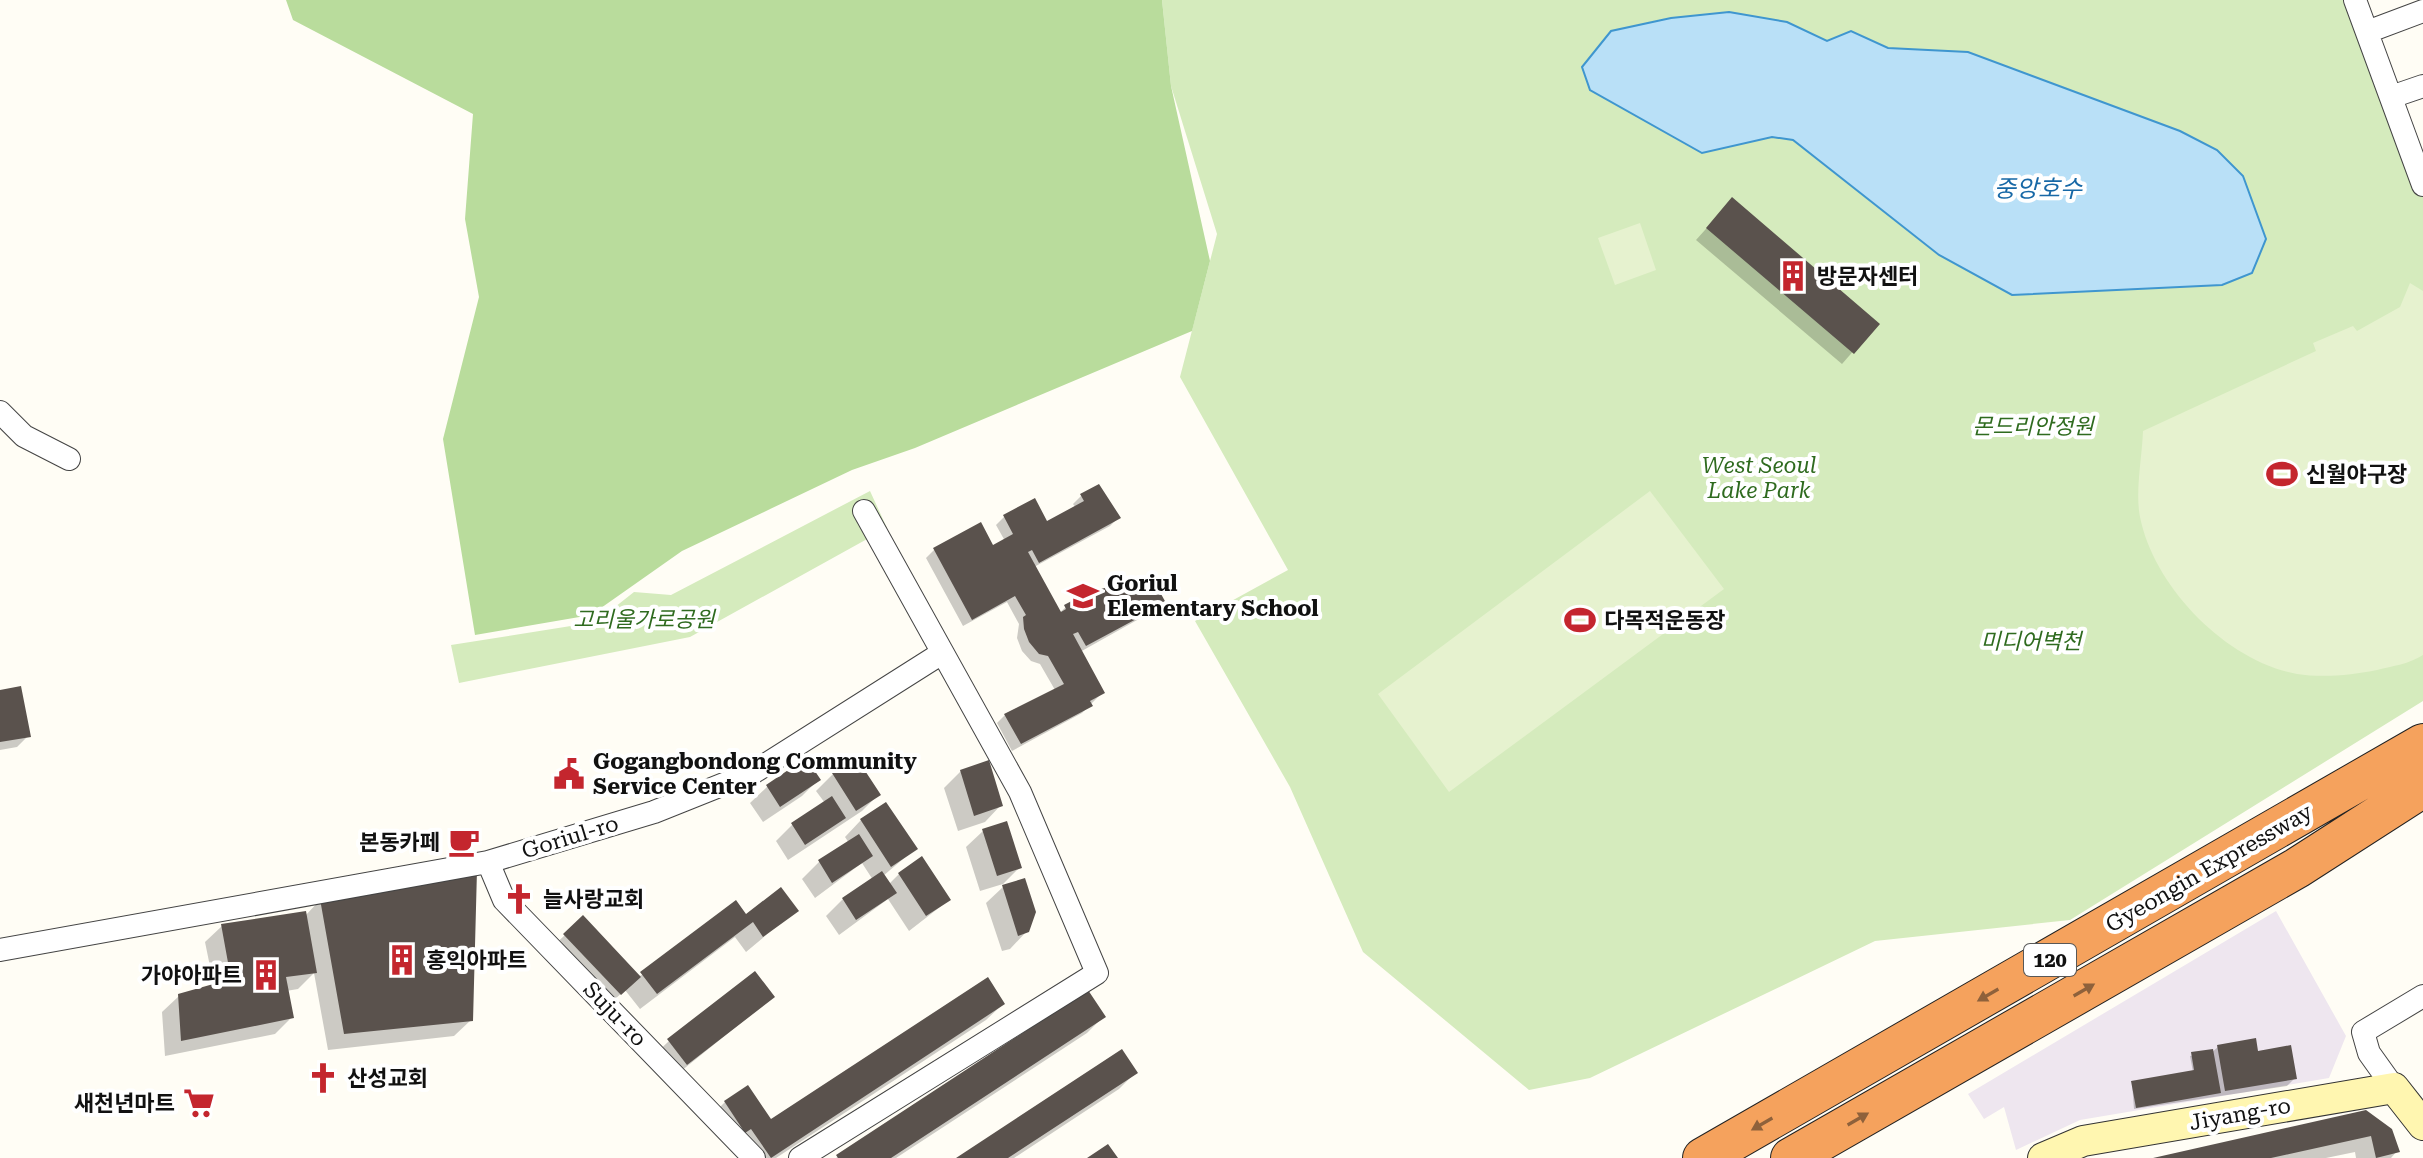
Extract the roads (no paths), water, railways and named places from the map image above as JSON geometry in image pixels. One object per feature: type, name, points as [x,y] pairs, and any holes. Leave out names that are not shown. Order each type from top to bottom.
[{"type":"highway","name":"Gyeongin Expressway","points":[[1791,1158],[2297,868],[2416,758]]},
{"type":"highway","name":"Gyeongin Expressway","points":[[1703,1158],[2416,758]]},
{"type":"highway","points":[[2297,868],[2377,841],[2423,813]]},
{"type":"street","points":[[2355,0],[2421,172]]},
{"type":"street","points":[[2367,32],[2423,11]]},
{"type":"street","points":[[2391,97],[2423,86]]},
{"type":"street","points":[[2,416],[24,436],[69,459]]},
{"type":"street","points":[[800,1158],[1097,973],[1020,792],[864,511]]},
{"type":"street","name":"Goriul-ro","points":[[0,950],[488,862],[654,812],[754,772],[942,653]]},
{"type":"street","name":"Suju-ro","points":[[488,862],[504,900],[754,1158]]},
{"type":"street","points":[[2423,996],[2363,1032],[2369,1053],[2423,1125]]},
{"type":"street","name":"Jiyang-ro","points":[[2043,1158],[2083,1141],[2394,1088]]},
{"type":"water","name":"중앙호수","points":[[1729,12],[1787,22],[1827,41],[1851,31],[1888,48],[1968,52],[2180,131],[2217,150],[2243,176],[2266,239],[2252,273],[2222,285],[2012,295],[1939,255],[1793,140],[1772,137],[1702,153],[1590,90],[1582,67],[1611,31],[1671,18]]},
{"type":"place","name":"방문자센터","points":[[1793,276]]},
{"type":"place","name":"신월야구장","points":[[2282,474]]},
{"type":"place","name":"Goriul Elementary School","points":[[1083,596]]},
{"type":"place","name":"다목적운동장","points":[[1580,620]]},
{"type":"place","name":"Gogangbondong Community Service Center","points":[[569,774]]},
{"type":"place","name":"본동카페","points":[[464,842]]},
{"type":"place","name":"늘사랑교회","points":[[519,899]]},
{"type":"place","name":"홍익아파트","points":[[402,960]]},
{"type":"place","name":"가야아파트","points":[[266,975]]},
{"type":"place","name":"산성교회","points":[[323,1078]]},
{"type":"place","name":"새천년마트","points":[[199,1103]]},
{"type":"park label","name":"몬드리안정원","points":[[2033,426]]},
{"type":"park label","name":"West Seoul Lake Park","points":[[1759,478]]},
{"type":"park label","name":"고리울가로공원","points":[[644,619]]},
{"type":"park label","name":"미디어벽천","points":[[2031,641]]}]
